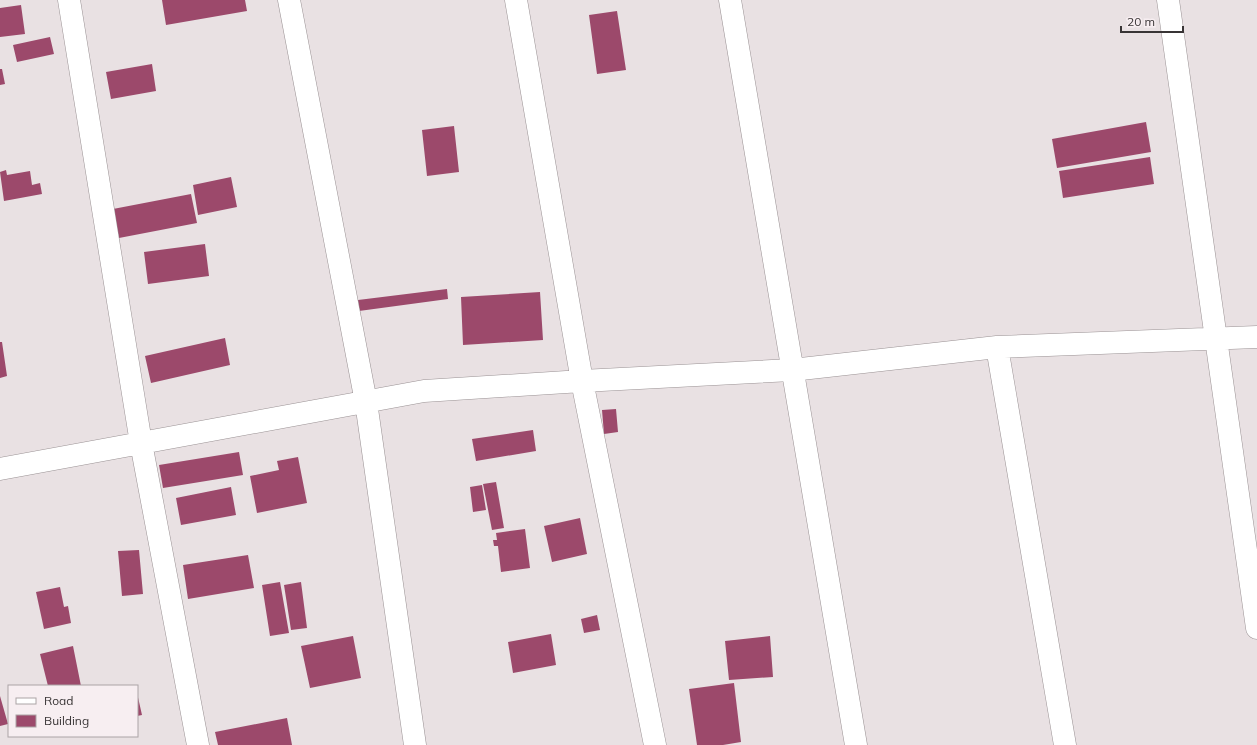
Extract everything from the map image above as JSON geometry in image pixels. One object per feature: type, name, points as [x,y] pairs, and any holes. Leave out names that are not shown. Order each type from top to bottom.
[{"type":"street","points":[[69,0],[141,443],[198,745]]},
{"type":"street","points":[[289,0],[366,402],[415,745]]},
{"type":"street","points":[[516,0],[582,381],[655,745]]},
{"type":"street","points":[[730,0],[856,745]]},
{"type":"street","points":[[1168,0],[1257,628]]},
{"type":"street","points":[[0,469],[424,391],[792,370],[997,347],[1257,337]]},
{"type":"street","points":[[997,347],[1065,745]]},
{"type":"building","points":[[162,0],[245,0],[247,11],[166,25]]},
{"type":"building","points":[[21,5],[25,34],[0,37],[0,8]]},
{"type":"building","points":[[617,11],[626,70],[597,74],[589,15]]},
{"type":"building","points":[[50,37],[54,54],[17,62],[13,45]]},
{"type":"building","points":[[152,64],[156,91],[111,99],[106,72]]},
{"type":"building","points":[[0,69],[2,69],[5,84],[0,85]]},
{"type":"building","points":[[1146,122],[1151,152],[1057,168],[1052,139]]},
{"type":"building","points":[[454,126],[459,172],[427,176],[422,130]]},
{"type":"building","points":[[1150,157],[1154,184],[1063,198],[1059,171]]},
{"type":"building","points":[[6,170],[7,175],[30,171],[32,185],[40,183],[42,194],[4,201],[0,172]]},
{"type":"building","points":[[231,177],[237,207],[198,215],[193,185]]},
{"type":"building","points":[[191,194],[197,223],[119,238],[113,209]]},
{"type":"building","points":[[205,244],[209,276],[148,284],[144,252]]},
{"type":"building","points":[[447,289],[448,299],[359,311],[358,300]]},
{"type":"building","points":[[540,292],[543,340],[463,345],[461,297]]},
{"type":"building","points":[[225,338],[230,365],[151,383],[145,356]]},
{"type":"building","points":[[0,342],[2,342],[7,376],[0,378]]},
{"type":"building","points":[[616,409],[618,432],[604,434],[602,410]]},
{"type":"building","points":[[533,430],[536,451],[476,461],[472,439]]},
{"type":"building","points":[[239,452],[243,475],[163,488],[159,465]]},
{"type":"building","points":[[298,457],[307,503],[257,513],[250,476],[279,470],[277,461]]},
{"type":"building","points":[[496,482],[504,528],[492,530],[483,484]]},
{"type":"building","points":[[482,485],[486,510],[473,512],[470,487]]},
{"type":"building","points":[[231,487],[236,515],[181,525],[176,498]]},
{"type":"building","points":[[580,518],[587,554],[552,562],[544,526]]},
{"type":"building","points":[[525,529],[530,568],[501,572],[498,546],[494,546],[493,540],[497,540],[496,533]]},
{"type":"building","points":[[139,550],[143,594],[122,596],[118,551]]},
{"type":"building","points":[[248,555],[254,588],[188,599],[183,565]]},
{"type":"building","points":[[280,582],[289,633],[270,636],[262,585]]},
{"type":"building","points":[[301,582],[307,628],[291,630],[284,585]]},
{"type":"building","points":[[60,587],[64,607],[68,606],[71,623],[44,629],[36,592]]},
{"type":"building","points":[[597,615],[600,630],[584,633],[581,619]]},
{"type":"building","points":[[551,634],[556,665],[513,673],[508,642]]},
{"type":"building","points":[[353,636],[361,678],[310,688],[301,646]]},
{"type":"building","points":[[770,636],[773,677],[729,680],[725,641]]},
{"type":"building","points":[[73,646],[81,685],[48,685],[40,654]]},
{"type":"building","points":[[734,683],[741,742],[723,745],[697,745],[689,689]]},
{"type":"building","points":[[0,696],[8,724],[0,726]]},
{"type":"building","points":[[138,697],[142,715],[138,716]]},
{"type":"building","points":[[287,718],[292,745],[218,745],[215,732]]}]
